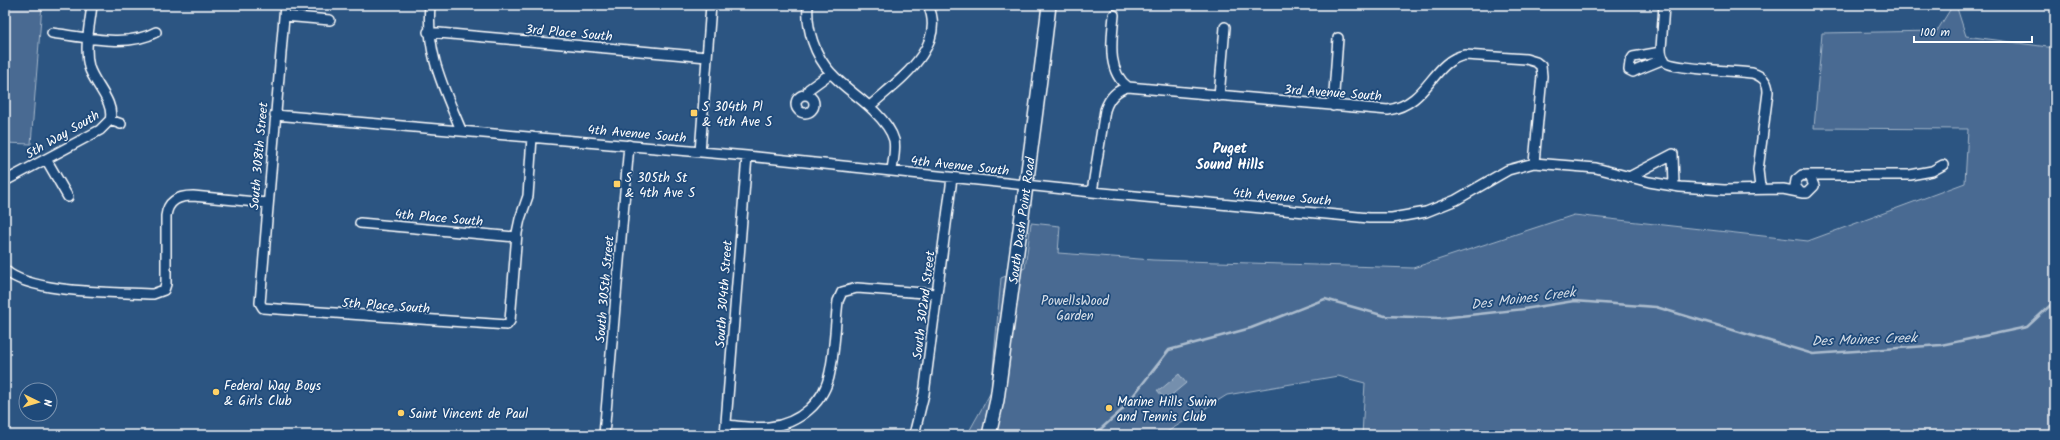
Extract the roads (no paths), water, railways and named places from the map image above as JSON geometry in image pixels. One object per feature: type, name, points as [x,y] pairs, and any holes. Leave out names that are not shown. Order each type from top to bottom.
[{"type":"main road","name":"South Dash Point Road","points":[[989,435],[997,400],[1025,185],[1040,85],[1049,5]]},
{"type":"street","points":[[92,5],[89,37],[89,66],[110,108],[110,120],[121,124]]},
{"type":"street","name":"South 308th Street","points":[[263,308],[260,300],[285,5]]},
{"type":"street","points":[[430,5],[428,32],[434,62],[461,130]]},
{"type":"street","points":[[700,152],[711,5]]},
{"type":"street","points":[[808,5],[809,30],[814,44],[831,73],[870,106],[885,123],[894,141],[892,170]]},
{"type":"street","points":[[870,106],[911,68],[925,50],[932,26],[931,13],[928,5]]},
{"type":"street","points":[[1664,5],[1662,56],[1674,65],[1746,72],[1761,77],[1768,88],[1758,170],[1760,186],[1763,190]]},
{"type":"street","points":[[1092,192],[1105,110],[1109,101],[1117,92],[1128,87],[1118,77],[1113,63],[1112,49],[1114,15]]},
{"type":"street","points":[[284,16],[330,20]]},
{"type":"street","points":[[1219,96],[1225,27]]},
{"type":"street","points":[[52,33],[131,41],[144,38],[156,32]]},
{"type":"street","name":"3rd Place South","points":[[428,32],[707,57]]},
{"type":"street","points":[[1333,106],[1338,38]]},
{"type":"street","name":"3rd Avenue South","points":[[1128,87],[1380,110],[1402,107],[1416,98],[1447,64],[1460,56],[1476,54],[1531,60],[1539,64],[1543,72],[1534,163]]},
{"type":"street","points":[[806,95],[809,89],[831,73]]},
{"type":"street","name":"4th Avenue South","points":[[275,115],[629,145],[892,170],[952,178],[1092,192],[1392,218],[1410,216],[1441,207],[1462,197],[1498,174],[1534,163],[1554,166],[1582,166],[1674,186],[1724,190],[1783,189],[1800,192]]},
{"type":"street","name":"5th Way South","points":[[5,181],[100,130],[110,120]]},
{"type":"street","points":[[516,237],[520,219],[528,196],[532,137]]},
{"type":"street","name":"South 305th Street","points":[[604,435],[629,145]]},
{"type":"street","points":[[1629,176],[1672,154],[1674,186]]},
{"type":"street","name":"South 304th Street","points":[[725,435],[747,156]]},
{"type":"street","points":[[46,159],[68,197]]},
{"type":"street","points":[[1783,189],[1802,175],[1910,175],[1932,171],[1943,165]]},
{"type":"street","points":[[1796,180],[1795,186],[1800,192],[1807,193],[1823,175],[1830,174]]},
{"type":"street","points":[[1807,175],[1813,180],[1814,186]]},
{"type":"street","name":"South 302nd Street","points":[[914,435],[922,408],[952,178]]},
{"type":"street","points":[[5,270],[11,280],[28,283],[65,288],[153,294],[167,293],[166,216],[169,205],[175,199],[193,196],[267,204]]},
{"type":"street","name":"4th Place South","points":[[360,223],[516,237]]},
{"type":"street","name":"5th Place South","points":[[263,308],[501,326],[508,325],[510,321],[516,237]]},
{"type":"street","points":[[726,425],[761,428],[784,424],[810,409],[823,393],[830,372],[838,301],[842,292],[846,289],[865,288],[937,294]]},
{"type":"waterway","name":"Des Moines Creek","points":[[1094,435],[1122,410],[1169,350],[1251,328],[1325,299],[1385,316],[1442,318],[1524,309],[1574,301],[1656,307],[1813,354],[1941,345],[2027,327],[2055,301]]},
{"type":"place","name":"S 304th Pl & 4th Ave S","points":[[694,113]]},
{"type":"place","name":"S 305th St & 4th Ave S","points":[[617,184]]},
{"type":"place","name":"Federal Way Boys & Girls Club","points":[[216,392]]},
{"type":"place","name":"Marine Hills Swim and Tennis Club","points":[[1109,408]]},
{"type":"place","name":"Saint Vincent de Paul","points":[[401,413]]},
{"type":"district","name":"Puget Sound Hills","points":[[1230,156]]},
{"type":"park label","name":"PowellsWood Garden","points":[[1075,308]]}]
